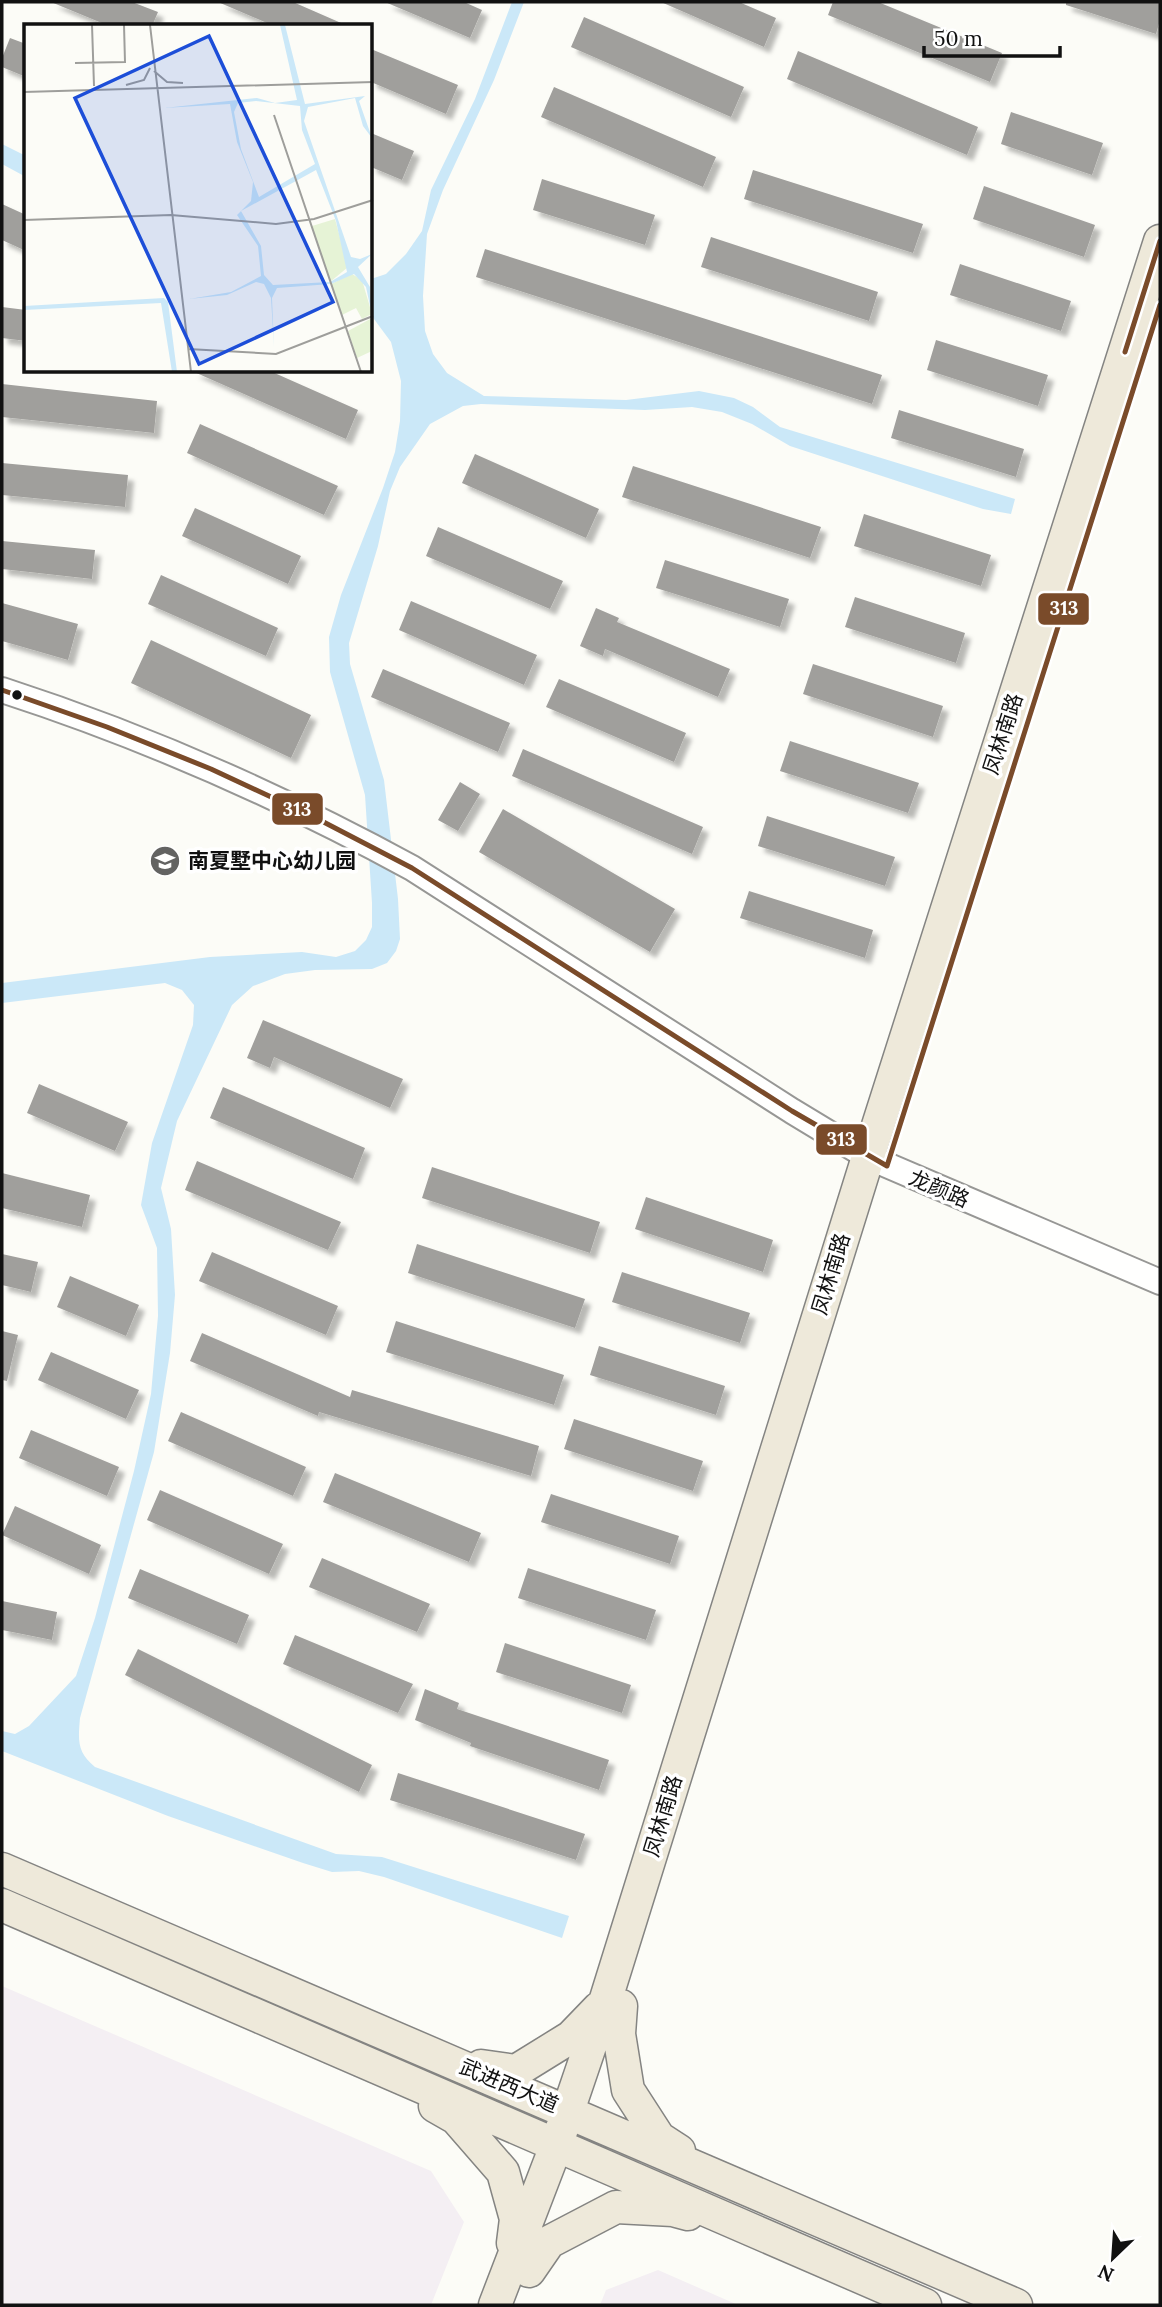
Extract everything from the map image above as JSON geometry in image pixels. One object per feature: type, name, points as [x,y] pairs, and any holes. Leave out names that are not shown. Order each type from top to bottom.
[{"type":"main road","name":"凤林南路","points":[[495,2305],[520,2268],[566,2150],[878,1161],[1160,240]]},
{"type":"main road","name":"凤林南路","points":[[878,1161],[1160,305]]},
{"type":"main road","name":"武进西大道","points":[[2,1870],[1016,2305]]},
{"type":"main road","name":"武进西大道","points":[[2,1905],[925,2305]]},
{"type":"main road","points":[[448,2060],[516,2071],[571,2037],[613,2004],[628,2090],[659,2138],[721,2178]]},
{"type":"main road","points":[[346,2054],[456,2118],[503,2172],[516,2219],[520,2268]]},
{"type":"main road","points":[[520,2268],[549,2242],[616,2207],[673,2210],[758,2233]]},
{"type":"main road","name":"凤林南路","points":[[516,2305],[520,2268]]},
{"type":"street","name":"龙颜路","points":[[2,690],[153,744],[242,782],[348,833],[412,868],[792,1111],[878,1161],[1160,1282]]},
{"type":"shaded area","points":[[2,1986],[431,2171],[464,2222],[431,2305],[2,2305]]},
{"type":"shaded area","points":[[658,2270],[738,2305],[600,2305],[606,2290]]},
{"type":"water","points":[[512,2],[524,2],[494,80],[443,190],[427,234],[423,296],[425,331],[433,354],[447,373],[484,396],[626,400],[699,391],[734,398],[753,407],[780,427],[1015,499],[1011,514],[983,509],[790,446],[752,424],[722,412],[692,407],[645,410],[481,404],[463,406],[430,424],[400,467],[390,491],[378,546],[349,643],[350,664],[384,780],[398,899],[400,939],[396,951],[387,963],[372,969],[315,970],[285,974],[253,986],[232,1005],[177,1121],[161,1188],[171,1229],[175,1295],[170,1353],[154,1452],[80,1718],[79,1740],[82,1751],[95,1767],[336,1854],[382,1857],[569,1916],[562,1938],[384,1877],[359,1871],[332,1872],[303,1863],[168,1816],[2,1751],[2,1731],[15,1734],[29,1726],[76,1676],[95,1618],[134,1471],[151,1394],[158,1316],[157,1248],[141,1205],[152,1143],[193,1025],[194,1005],[182,990],[165,983],[2,1003],[2,983],[210,957],[302,952],[336,957],[355,951],[366,940],[372,927],[372,903],[365,795],[330,672],[329,637],[341,595],[395,452],[400,421],[401,381],[391,342],[373,318],[373,278],[386,274],[406,254],[422,231],[431,190],[475,99]]},
{"type":"water","points":[[2,144],[24,155],[24,176],[2,164]]},
{"type":"building","points":[[51,2],[132,2],[158,12],[153,24],[104,24]]},
{"type":"building","points":[[218,2],[293,2],[343,24],[269,24]]},
{"type":"building","points":[[385,2],[464,2],[482,10],[470,38]]},
{"type":"building","points":[[661,2],[739,2],[776,18],[764,47]]},
{"type":"building","points":[[833,2],[878,2],[1002,53],[990,82],[828,15]]},
{"type":"building","points":[[1066,2],[1160,2],[1160,20],[1156,34],[1066,5]]},
{"type":"building","points":[[584,17],[744,87],[731,117],[571,47]]},
{"type":"building","points":[[10,38],[24,43],[24,76],[2,67],[2,58]]},
{"type":"building","points":[[373,50],[458,85],[446,114],[373,83]]},
{"type":"building","points":[[798,51],[978,127],[967,155],[787,79]]},
{"type":"building","points":[[554,87],[716,157],[703,187],[541,117]]},
{"type":"building","points":[[1011,112],[1103,143],[1092,175],[1001,144]]},
{"type":"building","points":[[373,134],[414,151],[402,180],[373,168]]},
{"type":"building","points":[[753,170],[923,224],[913,253],[744,199]]},
{"type":"building","points":[[542,179],[655,215],[645,245],[533,210]]},
{"type":"building","points":[[984,186],[1095,225],[1084,257],[973,219]]},
{"type":"building","points":[[2,204],[24,214],[24,250],[2,240]]},
{"type":"building","points":[[711,237],[878,292],[869,321],[701,267]]},
{"type":"building","points":[[485,249],[882,375],[872,404],[476,277]]},
{"type":"building","points":[[960,264],[1071,301],[1061,331],[950,295]]},
{"type":"building","points":[[2,307],[24,310],[24,341],[2,338]]},
{"type":"building","points":[[936,340],[1048,375],[1038,406],[927,370]]},
{"type":"building","points":[[197,373],[275,373],[358,410],[346,439]]},
{"type":"building","points":[[2,384],[157,401],[154,433],[2,417]]},
{"type":"building","points":[[899,410],[1024,449],[1016,477],[891,438]]},
{"type":"building","points":[[200,424],[338,486],[324,515],[187,453]]},
{"type":"building","points":[[475,454],[599,509],[586,538],[462,483]]},
{"type":"building","points":[[2,463],[128,475],[125,507],[2,495]]},
{"type":"building","points":[[633,466],[821,527],[810,558],[622,497]]},
{"type":"building","points":[[195,508],[301,556],[288,584],[182,536]]},
{"type":"building","points":[[864,514],[991,555],[981,586],[854,546]]},
{"type":"building","points":[[438,527],[563,581],[550,609],[426,556]]},
{"type":"building","points":[[2,541],[95,550],[92,579],[2,569]]},
{"type":"building","points":[[665,560],[789,599],[780,627],[656,588]]},
{"type":"building","points":[[161,575],[278,628],[266,656],[148,604]]},
{"type":"building","points":[[855,597],[965,633],[956,663],[845,627]]},
{"type":"building","points":[[411,601],[537,655],[524,685],[399,630]]},
{"type":"building","points":[[2,603],[78,624],[68,660],[2,641]]},
{"type":"building","points":[[596,608],[619,618],[617,622],[730,669],[718,697],[605,649],[603,656],[580,646]]},
{"type":"building","points":[[151,640],[311,715],[291,758],[131,683]]},
{"type":"building","points":[[813,664],[943,706],[933,737],[803,694]]},
{"type":"building","points":[[383,669],[510,723],[498,752],[371,697]]},
{"type":"building","points":[[559,679],[686,733],[674,762],[546,707]]},
{"type":"building","points":[[790,741],[919,783],[908,813],[780,771]]},
{"type":"building","points":[[523,749],[703,827],[692,854],[512,776]]},
{"type":"building","points":[[460,782],[480,794],[458,831],[438,820]]},
{"type":"building","points":[[503,809],[675,909],[650,952],[479,852]]},
{"type":"building","points":[[767,816],[895,857],[885,886],[758,846]]},
{"type":"building","points":[[749,891],[873,930],[865,958],[740,918]]},
{"type":"building","points":[[263,1020],[403,1079],[390,1108],[274,1057],[270,1068],[247,1058]]},
{"type":"building","points":[[39,1084],[128,1122],[115,1151],[27,1113]]},
{"type":"building","points":[[223,1087],[365,1148],[353,1179],[210,1118]]},
{"type":"building","points":[[197,1161],[341,1222],[328,1250],[185,1190]]},
{"type":"building","points":[[432,1167],[600,1222],[590,1253],[422,1198]]},
{"type":"building","points":[[2,1173],[90,1195],[82,1227],[2,1208]]},
{"type":"building","points":[[646,1197],[773,1240],[763,1272],[635,1229]]},
{"type":"building","points":[[417,1244],[585,1299],[575,1328],[408,1273]]},
{"type":"building","points":[[212,1252],[338,1306],[326,1335],[199,1281]]},
{"type":"building","points":[[2,1254],[38,1262],[31,1292],[2,1285]]},
{"type":"building","points":[[622,1272],[750,1313],[740,1343],[612,1302]]},
{"type":"building","points":[[70,1276],[139,1305],[126,1336],[57,1307]]},
{"type":"building","points":[[396,1321],[564,1375],[554,1405],[386,1352]]},
{"type":"building","points":[[2,1331],[18,1335],[7,1381],[2,1380]]},
{"type":"building","points":[[202,1333],[350,1397],[352,1390],[539,1446],[531,1476],[319,1412],[318,1416],[190,1361]]},
{"type":"building","points":[[599,1346],[725,1386],[716,1415],[590,1375]]},
{"type":"building","points":[[51,1352],[139,1390],[126,1419],[38,1380]]},
{"type":"building","points":[[181,1412],[306,1467],[293,1496],[168,1441]]},
{"type":"building","points":[[574,1419],[703,1461],[693,1491],[564,1449]]},
{"type":"building","points":[[31,1430],[119,1467],[107,1496],[19,1458]]},
{"type":"building","points":[[335,1473],[481,1533],[469,1562],[323,1502]]},
{"type":"building","points":[[160,1490],[283,1544],[269,1574],[147,1520]]},
{"type":"building","points":[[551,1494],[679,1536],[670,1564],[541,1522]]},
{"type":"building","points":[[15,1506],[101,1545],[89,1574],[2,1535]]},
{"type":"building","points":[[322,1558],[430,1604],[417,1632],[309,1587]]},
{"type":"building","points":[[528,1568],[656,1610],[646,1640],[518,1598]]},
{"type":"building","points":[[140,1569],[249,1615],[237,1644],[128,1598]]},
{"type":"building","points":[[2,1601],[57,1612],[52,1640],[2,1630]]},
{"type":"building","points":[[295,1635],[413,1684],[398,1713],[283,1664]]},
{"type":"building","points":[[505,1643],[631,1685],[622,1713],[496,1672]]},
{"type":"building","points":[[138,1649],[372,1765],[359,1792],[125,1675]]},
{"type":"building","points":[[425,1689],[459,1703],[457,1709],[609,1760],[599,1790],[470,1746],[471,1743],[415,1720]]},
{"type":"building","points":[[398,1773],[585,1834],[576,1860],[390,1800]]},
{"type":"transit line","name":"313","points":[[1125,352],[1160,241]]},
{"type":"transit line","name":"313","points":[[2,690],[107,727],[211,769],[312,816],[412,868],[792,1111],[887,1166],[1160,305]]},
{"type":"place","name":"南夏墅中心幼儿园","points":[[165,861]]}]
